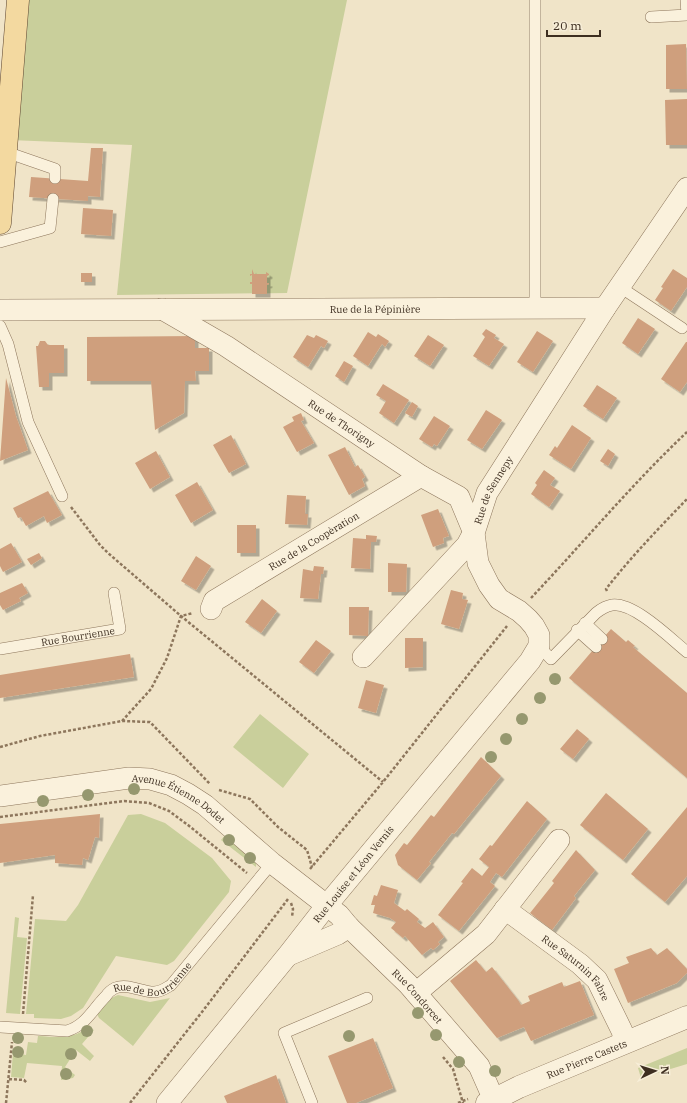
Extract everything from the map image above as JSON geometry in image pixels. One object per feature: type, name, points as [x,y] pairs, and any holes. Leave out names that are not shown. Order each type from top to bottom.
[{"type":"main road","points":[[0,223],[18,0]]},
{"type":"street","points":[[605,308],[687,188]]},
{"type":"street","name":"Rue de la Pépinière","points":[[0,310],[605,308]]},
{"type":"street","name":"Rue de Sennepy","points":[[363,657],[467,545],[474,533],[487,493],[605,308]]},
{"type":"street","name":"Rue de Thorigny","points":[[162,309],[226,346],[421,476],[458,498]]},
{"type":"street","name":"Rue de Thorigny","points":[[225,309],[218,317],[216,328],[217,335],[226,346]]},
{"type":"street","name":"Rue de la Coopèration","points":[[211,608],[214,601],[421,476]]},
{"type":"street","points":[[487,493],[458,498],[474,533],[478,563],[489,585],[499,599],[519,611],[534,626],[539,635],[539,646]]},
{"type":"street","name":"Rue Louise et Léon Vernis","points":[[167,1103],[288,955],[326,905],[525,667],[539,646]]},
{"type":"street","name":"Avenue Étienne Dodet","points":[[0,796],[129,778],[150,779],[171,785],[205,805],[272,863],[291,892],[326,905]]},
{"type":"street","points":[[416,993],[486,934],[559,840]]},
{"type":"street","name":"Rue Condorcet","points":[[326,905],[339,915],[349,927],[416,993],[479,1066],[490,1101]]},
{"type":"street","name":"Rue Saturnin Fabre","points":[[505,909],[580,964],[597,980],[622,1031],[625,1042]]},
{"type":"street","points":[[288,955],[338,934],[349,927]]},
{"type":"street","name":"Rue Pierre Castets","points":[[490,1101],[519,1087],[687,1017]]},
{"type":"lane","points":[[535,0],[535,308]]},
{"type":"lane","points":[[651,17],[686,15],[686,0]]},
{"type":"lane","points":[[6,152],[55,169],[55,178]]},
{"type":"lane","points":[[0,242],[50,228],[53,199]]},
{"type":"lane","points":[[620,287],[682,328]]},
{"type":"lane","points":[[0,326],[8,344],[28,422],[62,496]]},
{"type":"lane","name":"Rue Bourrienne","points":[[0,649],[120,629],[114,593]]},
{"type":"lane","points":[[539,646],[551,659],[596,613],[604,607],[613,604],[628,607],[638,612],[687,652]]},
{"type":"lane","points":[[581,627],[599,643]]},
{"type":"lane","name":"Rue de Bourrienne","points":[[0,1026],[67,1031],[77,1028],[88,1018],[100,1002],[113,989],[123,986],[155,992],[164,990],[171,985],[272,863]]},
{"type":"lane","points":[[312,1103],[284,1033],[367,998]]},
{"type":"path","points":[[130,1103],[202,1012],[291,892],[383,782],[519,611],[654,463],[687,432]]},
{"type":"path","points":[[62,496],[100,545],[181,616],[383,782]]},
{"type":"path","points":[[613,604],[606,589],[647,541],[687,499]]},
{"type":"path","points":[[122,721],[151,689],[167,658],[181,616]]},
{"type":"path","points":[[0,817],[124,801],[149,803],[169,811],[257,881]]},
{"type":"path","points":[[291,892],[294,909],[291,920]]},
{"type":"path","points":[[6,1103],[8,1079],[18,1028],[34,895]]},
{"type":"path","points":[[439,1052],[453,1069],[463,1103]]},
{"type":"path","points":[[8,1079],[24,1080],[27,1084]]},
{"type":"green space","points":[[22,0],[347,0],[287,293],[117,295],[132,145],[10,140]]},
{"type":"green space","points":[[260,714],[309,754],[283,788],[233,747]]},
{"type":"green space","points":[[141,814],[165,823],[212,858],[231,881],[229,892],[174,961],[167,965],[116,956],[83,1008],[71,1016],[61,1019],[34,1018],[34,1014],[26,1014],[35,919],[66,921],[78,905],[128,815]]},
{"type":"green space","points":[[227,833],[256,861],[256,867],[221,840]]},
{"type":"green space","points":[[15,917],[19,918],[17,937],[27,938],[20,1014],[6,1013]]},
{"type":"green space","points":[[118,995],[150,1002],[170,998],[133,1046],[99,1018],[97,1014],[111,998]]},
{"type":"green space","points":[[88,1027],[94,1030],[82,1044],[94,1056],[90,1061],[76,1050],[65,1067],[75,1075],[73,1078],[61,1080],[62,1066],[27,1063],[24,1078],[11,1077],[13,1053],[26,1055],[28,1042],[37,1043],[38,1036],[71,1036]]},
{"type":"green space","points":[[687,1048],[687,1064],[641,1078],[638,1068]]},
{"type":"building","points":[[686,44],[687,89],[666,89],[666,45]]},
{"type":"building","points":[[687,99],[687,145],[666,145],[665,100]]},
{"type":"building","points":[[91,148],[103,148],[100,197],[88,196],[88,201],[29,197],[31,177],[88,181]]},
{"type":"building","points":[[83,208],[113,210],[111,236],[81,234]]},
{"type":"building","points":[[252,269],[254,274],[266,274],[266,272],[269,274],[267,276],[267,283],[269,284],[267,285],[267,294],[252,294],[252,284],[250,284],[250,282],[252,282],[252,275],[250,276],[250,274],[252,274]]},
{"type":"building","points":[[673,269],[687,278],[687,287],[671,311],[655,300],[663,288],[661,287]]},
{"type":"building","points":[[81,273],[92,273],[92,282],[81,282]]},
{"type":"building","points":[[638,318],[655,329],[638,354],[622,343]]},
{"type":"building","points":[[486,329],[496,335],[494,338],[504,344],[489,366],[473,356],[485,337],[482,334]]},
{"type":"building","points":[[537,331],[553,341],[533,372],[517,362]]},
{"type":"building","points":[[368,332],[376,337],[378,334],[389,341],[385,347],[382,344],[368,366],[353,356]]},
{"type":"building","points":[[307,335],[314,338],[316,335],[328,341],[324,348],[321,346],[308,367],[293,357]]},
{"type":"building","points":[[428,335],[444,345],[430,366],[414,356]]},
{"type":"building","points":[[195,336],[195,348],[209,348],[209,371],[195,371],[196,381],[185,381],[184,413],[155,430],[151,381],[87,381],[87,337]]},
{"type":"building","points":[[40,341],[45,341],[48,345],[64,345],[64,373],[49,373],[49,387],[39,387],[36,346],[38,346]]},
{"type":"building","points":[[686,342],[687,382],[680,392],[661,379]]},
{"type":"building","points":[[344,361],[353,366],[344,382],[335,376]]},
{"type":"building","points":[[6,378],[16,416],[28,450],[0,461]]},
{"type":"building","points":[[383,384],[409,400],[394,423],[379,413],[386,401],[376,395]]},
{"type":"building","points":[[597,385],[617,398],[603,419],[583,406]]},
{"type":"building","points":[[412,402],[418,406],[412,417],[405,413]]},
{"type":"building","points":[[486,410],[502,420],[482,449],[467,440]]},
{"type":"building","points":[[301,413],[304,420],[301,421],[314,443],[297,452],[283,427],[294,421],[292,417]]},
{"type":"building","points":[[434,416],[450,426],[437,446],[434,444],[432,447],[419,439]]},
{"type":"building","points":[[572,425],[591,438],[571,469],[549,455],[555,446],[557,448]]},
{"type":"building","points":[[231,435],[246,464],[229,473],[213,445]]},
{"type":"building","points":[[345,447],[355,467],[358,465],[365,477],[362,479],[365,486],[349,495],[328,455]]},
{"type":"building","points":[[608,449],[615,454],[608,466],[600,461]]},
{"type":"building","points":[[156,451],[170,477],[150,489],[135,463]]},
{"type":"building","points":[[544,470],[555,478],[550,485],[560,491],[549,507],[531,494],[537,485],[535,483]]},
{"type":"building","points":[[197,482],[213,510],[191,523],[175,495]]},
{"type":"building","points":[[48,491],[62,515],[47,523],[44,516],[26,526],[21,517],[18,518],[13,508]]},
{"type":"building","points":[[287,495],[306,496],[305,514],[308,514],[307,525],[285,524]]},
{"type":"building","points":[[438,509],[449,536],[443,538],[444,543],[433,547],[421,515]]},
{"type":"building","points":[[237,525],[256,525],[256,553],[237,553]]},
{"type":"building","points":[[366,535],[377,536],[376,542],[371,542],[370,569],[351,568],[353,538],[366,539]]},
{"type":"building","points":[[11,543],[22,562],[3,572],[0,566],[0,549]]},
{"type":"building","points":[[39,553],[42,558],[31,565],[27,559]]},
{"type":"building","points":[[196,556],[211,566],[196,590],[181,581]]},
{"type":"building","points":[[388,563],[407,564],[406,592],[388,592]]},
{"type":"building","points":[[314,566],[324,567],[323,574],[321,574],[318,599],[300,598],[303,569],[313,571]]},
{"type":"building","points":[[22,583],[28,593],[19,598],[21,601],[3,610],[0,605],[0,593]]},
{"type":"building","points":[[451,590],[463,593],[462,599],[468,600],[459,629],[441,624]]},
{"type":"building","points":[[262,599],[277,611],[261,633],[245,622]]},
{"type":"building","points":[[349,607],[369,607],[368,636],[349,635]]},
{"type":"building","points":[[611,629],[626,642],[628,640],[635,646],[633,647],[687,693],[687,778],[569,678]]},
{"type":"building","points":[[405,638],[423,638],[423,667],[405,668]]},
{"type":"building","points":[[316,640],[331,651],[314,673],[299,662]]},
{"type":"building","points":[[130,654],[134,677],[0,698],[0,675]]},
{"type":"building","points":[[366,680],[384,685],[376,713],[358,708]]},
{"type":"building","points":[[577,729],[589,739],[573,759],[560,749]]},
{"type":"building","points":[[481,757],[501,776],[454,834],[452,833],[417,880],[398,865],[395,855],[404,843],[407,845],[431,815],[434,817]]},
{"type":"building","points":[[606,793],[648,829],[623,860],[580,825]]},
{"type":"building","points":[[527,801],[547,819],[502,877],[496,873],[490,882],[495,886],[459,931],[438,915],[463,883],[461,882],[472,868],[482,876],[489,867],[479,859],[490,845],[492,846]]},
{"type":"building","points":[[687,807],[687,876],[665,902],[631,874]]},
{"type":"building","points":[[100,814],[99,838],[95,837],[88,860],[83,858],[82,865],[55,863],[55,855],[0,863],[0,824]]},
{"type":"building","points":[[576,850],[595,870],[574,896],[576,898],[552,930],[530,913],[554,883],[552,881]]},
{"type":"building","points":[[381,885],[398,890],[394,903],[405,911],[407,909],[419,919],[417,922],[425,928],[433,922],[444,937],[438,942],[440,944],[433,950],[431,948],[422,955],[405,936],[403,938],[391,928],[396,922],[390,918],[373,913],[375,905],[371,905],[374,895],[377,896]]},
{"type":"building","points":[[651,948],[657,955],[667,948],[687,969],[687,973],[677,983],[628,1003],[614,969],[629,963],[626,957]]},
{"type":"building","points":[[476,960],[486,972],[492,967],[521,1005],[530,1001],[528,996],[562,982],[564,987],[580,981],[594,1015],[531,1041],[524,1027],[497,1038],[450,981]]},
{"type":"building","points":[[373,1038],[393,1088],[356,1103],[347,1103],[328,1056]]},
{"type":"building","points":[[276,1075],[286,1103],[227,1103],[224,1096]]}]
